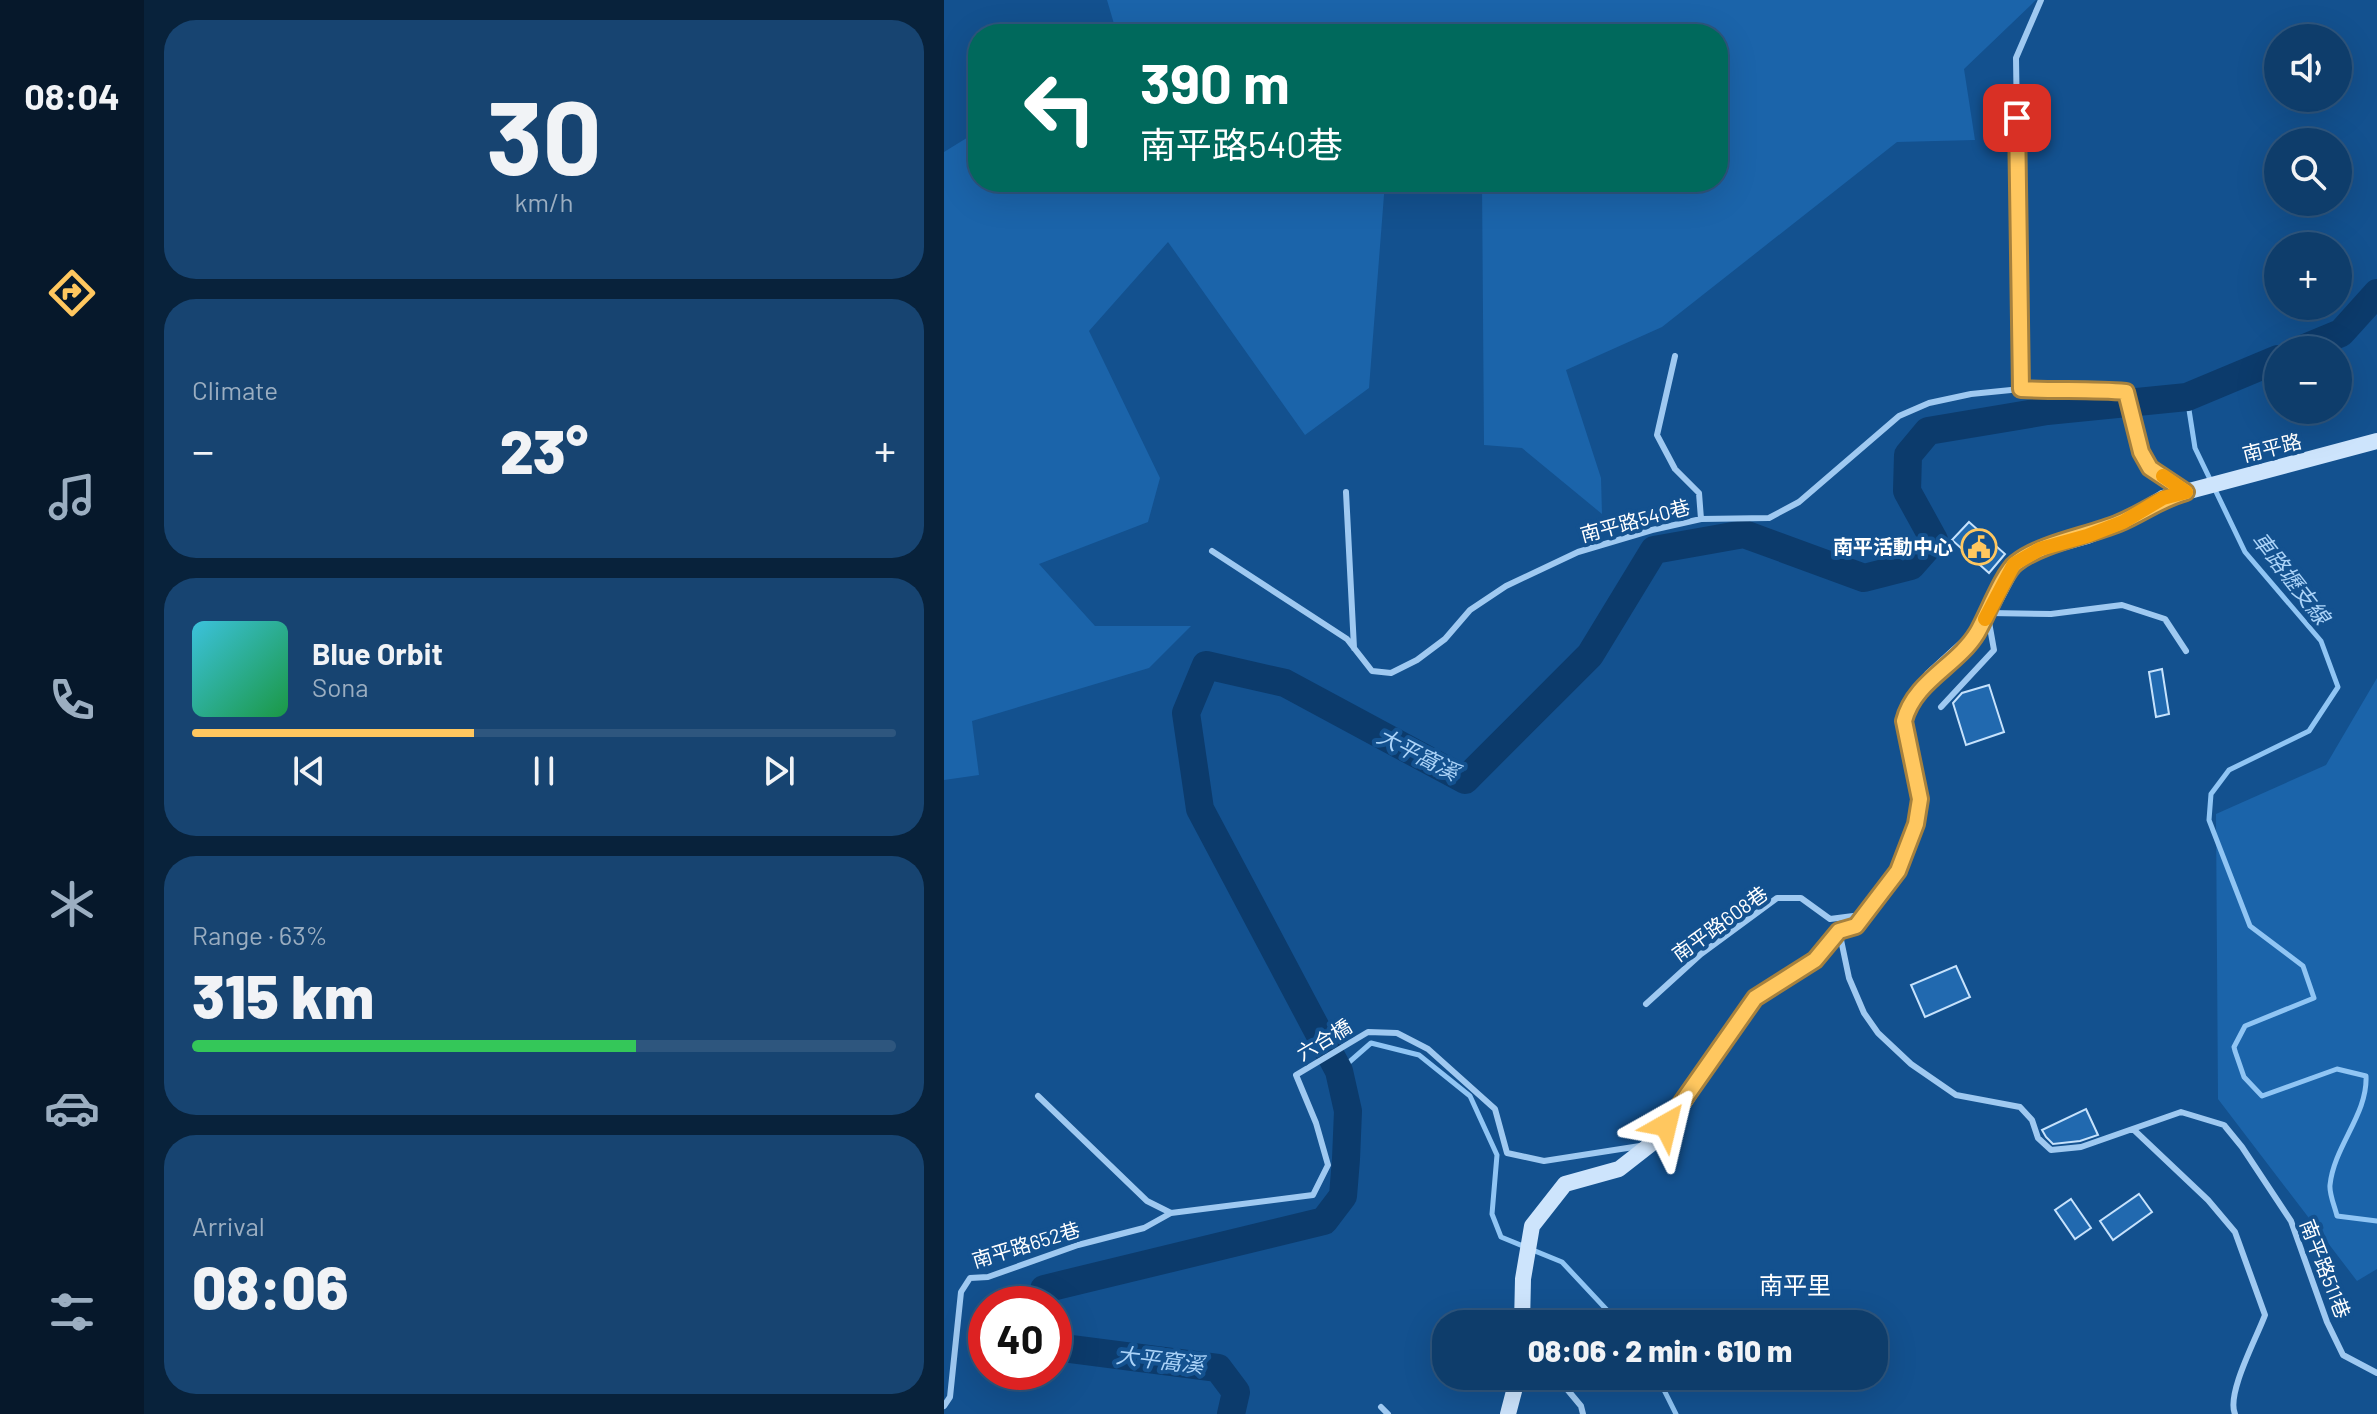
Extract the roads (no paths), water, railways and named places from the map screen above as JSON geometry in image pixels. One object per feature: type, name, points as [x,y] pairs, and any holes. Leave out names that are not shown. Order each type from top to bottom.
[{"type":"street","name":"南平路","points":[[2186,492],[2377,441]]},
{"type":"street","points":[[1522,1310],[1523,1279],[1532,1226],[1565,1184],[1619,1169],[1651,1144],[1682,1106],[1723,1041],[1755,998],[1815,960],[1839,931],[1856,926],[1898,871],[1916,824],[1920,799],[1904,721],[1907,709],[1931,677],[1976,636],[2014,564],[2040,549],[2123,522],[2163,498],[2186,492]]},
{"type":"street","points":[[1508,1414],[1514,1390]]},
{"type":"lane","points":[[2021,389],[2016,58],[2041,0]]},
{"type":"lane","points":[[1675,356],[1657,435],[1675,469],[1699,493],[1701,519]]},
{"type":"lane","name":"南平路540巷","points":[[1212,551],[1347,639],[1372,671],[1391,673],[1417,660],[1445,639],[1470,610],[1506,586],[1578,552],[1701,519],[1769,518],[1799,502],[1899,416],[1929,403],[2021,389],[2126,392],[2141,452],[2150,468],[2186,492]]},
{"type":"lane","points":[[1346,492],[1354,648]]},
{"type":"lane","points":[[1941,707],[1994,650],[1988,613],[2051,614],[2122,605],[2165,619],[2186,651]]},
{"type":"lane","name":"南平路608巷","points":[[1646,1004],[1701,954],[1777,898],[1801,898],[1830,919],[1865,915]]},
{"type":"lane","name":"南平路511巷","points":[[1839,931],[1849,978],[1864,1013],[1878,1033],[1911,1064],[1956,1095],[2020,1107],[2032,1120],[2038,1138],[2051,1150],[2081,1147],[2181,1112],[2224,1125],[2291,1221],[2327,1322],[2343,1355],[2377,1373]]},
{"type":"lane","name":"六合橋","points":[[1296,1075],[1368,1032],[1397,1033],[1428,1049],[1495,1109],[1507,1153],[1544,1161],[1651,1144]]},
{"type":"lane","name":"南平路652巷","points":[[944,1406],[950,1397],[961,1292],[970,1278],[988,1277],[1078,1245],[1144,1228],[1171,1213],[1313,1195],[1328,1165],[1316,1123],[1296,1075]]},
{"type":"lane","points":[[1038,1096],[1147,1201],[1171,1213]]},
{"type":"lane","points":[[2133,1129],[2208,1200],[2235,1232],[2265,1315],[2236,1388],[2232,1407],[2235,1414]]},
{"type":"lane","points":[[1568,1390],[1581,1406],[1583,1414]]},
{"type":"lane","points":[[1381,1407],[1388,1414]]},
{"type":"waterway","name":"大平窩溪","points":[[2334,336],[2341,333],[2377,293]]},
{"type":"waterway","name":"大平窩溪","points":[[1056,1286],[1324,1221],[1343,1196],[1348,1111],[1339,1071],[1200,809],[1186,713],[1206,665],[1285,683],[1465,780],[1590,655],[1654,550],[1744,534],[1864,578],[1911,566],[1934,540],[1907,491],[1908,455],[1928,431],[2047,411],[2187,397],[2264,365]]},
{"type":"waterway","name":"車路壢支線","points":[[2187,397],[2195,448],[2245,552],[2321,641],[2338,687],[2309,731],[2229,770],[2211,794],[2209,820],[2250,926],[2303,966],[2314,998],[2245,1026],[2234,1047],[2244,1077],[2262,1096],[2337,1069],[2366,1076],[2362,1104],[2338,1157],[2330,1189],[2337,1216],[2377,1221]]},
{"type":"waterway","points":[[1339,1071],[1371,1043],[1419,1055],[1470,1096],[1497,1155],[1492,1214],[1501,1237],[1562,1262],[1607,1310]]},
{"type":"waterway","name":"大平窩溪","points":[[1072,1349],[1218,1368],[1236,1392],[1231,1414]]},
{"type":"waterway","points":[[1664,1390],[1676,1414]]},
{"type":"place","name":"南平活動中心","points":[[1979,547]]},
{"type":"district","name":"南平里","points":[[1795,1286]]}]
